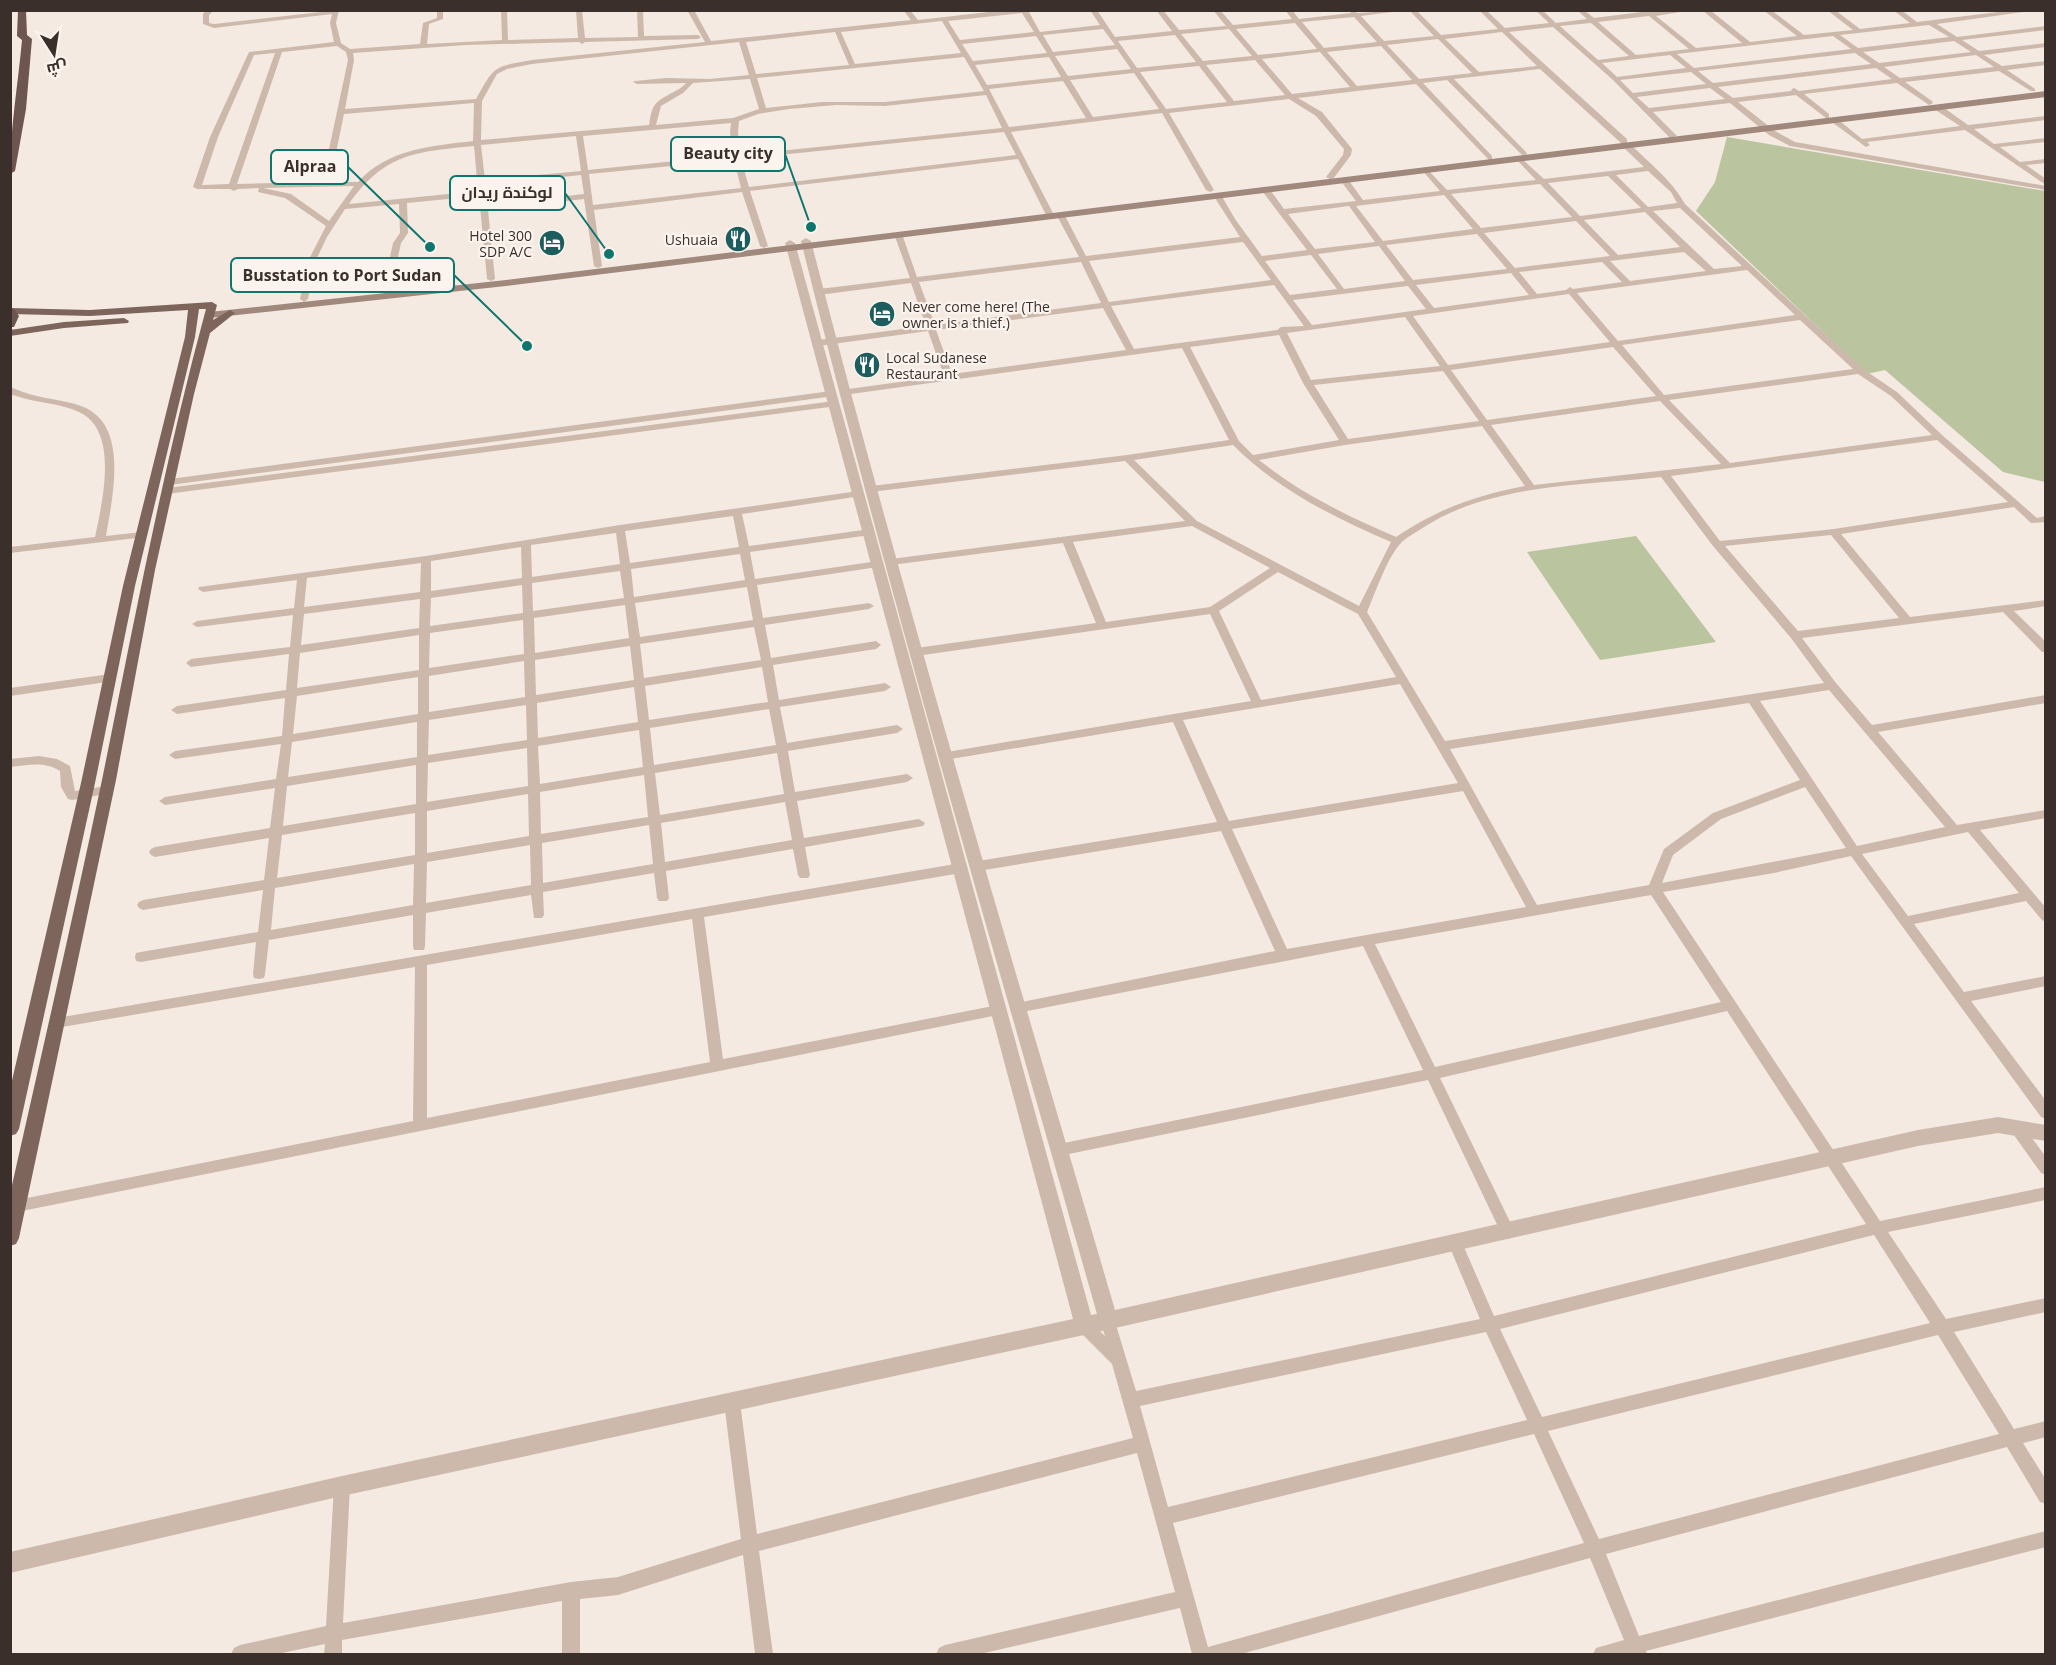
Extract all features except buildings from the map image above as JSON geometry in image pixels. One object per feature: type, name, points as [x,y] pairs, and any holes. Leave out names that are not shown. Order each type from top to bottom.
[{"type":"highway","points":[[22,10],[22,36],[27,39]]},
{"type":"highway","points":[[10,171],[21,109],[27,39],[32,34],[30,10]]},
{"type":"highway","points":[[10,311],[13,316],[10,324]]},
{"type":"main road","points":[[1214,193],[1344,180],[1625,143],[2042,93]]},
{"type":"main road","points":[[1625,143],[1764,126]]},
{"type":"main road","points":[[211,310],[230,313],[506,283],[1330,177],[1521,156]]},
{"type":"main road","points":[[807,243],[898,234],[1053,213]]},
{"type":"main road","points":[[10,333],[188,315],[211,310],[304,299],[764,246],[791,245]]},
{"type":"main road","points":[[10,1129],[141,536],[196,335],[211,310]]},
{"type":"main road","points":[[10,311],[188,315]]},
{"type":"main road","points":[[196,335],[230,313]]},
{"type":"main road","points":[[10,1238],[106,790],[149,570],[169,487],[196,335],[188,315]]},
{"type":"street","points":[[210,10],[206,14],[206,24],[209,26],[297,13],[335,11],[333,23],[338,44]]},
{"type":"street","points":[[423,47],[426,23],[440,18],[440,10]]},
{"type":"street","points":[[504,10],[505,42]]},
{"type":"street","points":[[579,10],[582,42]]},
{"type":"street","points":[[640,10],[640,39]]},
{"type":"street","points":[[690,10],[707,40]]},
{"type":"street","points":[[906,10],[916,22]]},
{"type":"street","points":[[361,184],[197,187],[214,136],[249,55],[255,51],[338,44],[349,51],[505,42],[640,39],[742,40],[1030,10]]},
{"type":"street","points":[[1093,10],[1164,111],[1245,239],[1308,326]]},
{"type":"street","points":[[1159,10],[1232,103]]},
{"type":"street","points":[[1216,10],[1290,96],[1319,114],[1348,149],[1347,155],[1330,177]]},
{"type":"street","points":[[1288,10],[1355,89]]},
{"type":"street","points":[[1113,39],[1298,22],[1354,13],[1405,10]]},
{"type":"street","points":[[1412,10],[1477,74]]},
{"type":"street","points":[[1482,10],[1652,168],[1674,191],[1682,205],[1860,371],[1894,394],[1939,437],[2016,504],[2040,520],[2046,531]]},
{"type":"street","points":[[1538,10],[1615,79],[1673,136]]},
{"type":"street","points":[[1580,10],[1634,57]]},
{"type":"street","points":[[304,299],[313,257],[331,226],[361,184],[374,170],[401,157],[424,151],[579,133],[735,120],[744,115],[763,111],[839,103],[866,105],[897,103],[1066,77],[1689,10]]},
{"type":"street","points":[[1705,10],[1747,43]]},
{"type":"street","points":[[1766,10],[1802,37]]},
{"type":"street","points":[[1830,10],[1858,30]]},
{"type":"street","points":[[1896,10],[1916,24]]},
{"type":"street","points":[[1955,10],[1967,18]]},
{"type":"street","points":[[1596,62],[2036,10]]},
{"type":"street","points":[[1024,11],[1040,33],[1091,120]]},
{"type":"street","points":[[2024,11],[2046,27]]},
{"type":"street","points":[[1354,13],[1489,158]]},
{"type":"street","points":[[1648,13],[1694,49]]},
{"type":"street","points":[[944,19],[987,90],[1020,157],[1053,213],[1085,258],[1104,304],[1131,351]]},
{"type":"street","points":[[1930,22],[2000,69],[2042,93]]},
{"type":"street","points":[[959,42],[1104,27]]},
{"type":"street","points":[[1615,79],[2046,27]]},
{"type":"street","points":[[837,30],[853,67]]},
{"type":"street","points":[[1833,33],[1898,81],[2019,164],[2046,186]]},
{"type":"street","points":[[491,279],[477,144],[478,101],[494,73],[505,67],[532,62],[707,40]]},
{"type":"street","points":[[742,40],[763,111]]},
{"type":"street","points":[[1736,45],[1883,159]]},
{"type":"street","points":[[1632,95],[2046,45]]},
{"type":"street","points":[[971,63],[1119,47]]},
{"type":"street","points":[[233,185],[280,49]]},
{"type":"street","points":[[326,184],[351,60],[349,51]]},
{"type":"street","points":[[1670,52],[1764,126],[1793,144],[2046,186]]},
{"type":"street","points":[[637,82],[666,80],[690,82],[753,78],[966,55]]},
{"type":"street","points":[[1647,111],[2046,63]]},
{"type":"street","points":[[481,183],[1006,130],[1542,67]]},
{"type":"street","points":[[1449,78],[1543,182],[1616,257]]},
{"type":"street","points":[[652,127],[658,106],[664,100],[680,96],[690,82]]},
{"type":"street","points":[[340,112],[478,101]]},
{"type":"street","points":[[1860,141],[2046,118]]},
{"type":"street","points":[[735,120],[733,128],[737,156],[764,246]]},
{"type":"street","points":[[579,133],[598,266]]},
{"type":"street","points":[[1993,146],[2046,140]]},
{"type":"street","points":[[589,208],[1020,157]]},
{"type":"street","points":[[2019,164],[2046,161]]},
{"type":"street","points":[[1283,213],[1652,168]]},
{"type":"street","points":[[1426,170],[1534,295]]},
{"type":"street","points":[[1610,173],[1712,272]]},
{"type":"street","points":[[1344,180],[1362,204]]},
{"type":"street","points":[[233,185],[233,188],[288,196],[331,226]]},
{"type":"street","points":[[1265,189],[1342,291]]},
{"type":"street","points":[[344,207],[482,193]]},
{"type":"street","points":[[483,208],[587,196]]},
{"type":"street","points":[[387,290],[397,243],[404,232],[403,201]]},
{"type":"street","points":[[1352,205],[1431,310]]},
{"type":"street","points":[[1259,259],[1644,208],[1682,205]]},
{"type":"street","points":[[898,234],[949,378]]},
{"type":"street","points":[[819,292],[1245,239]]},
{"type":"street","points":[[807,243],[831,341],[836,397]]},
{"type":"street","points":[[791,245],[818,343],[865,491],[922,702],[961,868],[998,1010],[1084,1326],[1117,1359]]},
{"type":"street","points":[[1288,298],[1686,249]]},
{"type":"street","points":[[1604,259],[1627,283]]},
{"type":"street","points":[[169,487],[836,397],[1131,351],[1750,267]]},
{"type":"street","points":[[818,343],[1276,282]]},
{"type":"street","points":[[1570,290],[1662,398],[1726,464]]},
{"type":"street","points":[[1406,313],[1531,487]]},
{"type":"street","points":[[1308,383],[1446,368],[1802,317]]},
{"type":"street","points":[[1281,330],[1308,383],[1345,442]]},
{"type":"street","points":[[1184,344],[1235,442],[1252,458],[1283,482],[1334,514],[1397,541]]},
{"type":"street","points":[[1252,458],[1345,442],[1860,371]]},
{"type":"street","points":[[10,390],[25,398]]},
{"type":"street","points":[[10,400],[25,398],[63,404],[86,412],[98,420],[104,429],[108,444],[109,484],[100,539]]},
{"type":"street","points":[[1362,612],[1397,541],[1431,518],[1455,507],[1531,487],[1811,456],[1939,437]]},
{"type":"street","points":[[203,589],[426,559],[865,491],[1235,442]]},
{"type":"street","points":[[1127,458],[1193,523],[1362,612],[1466,786],[1534,911]]},
{"type":"street","points":[[1664,474],[1718,544],[1795,635],[1832,686],[1954,830]]},
{"type":"street","points":[[865,491],[870,532],[884,563],[916,652],[922,702],[945,756],[978,866],[1201,1654]]},
{"type":"street","points":[[1718,544],[1834,532],[2016,504]]},
{"type":"street","points":[[737,512],[767,663],[804,875]]},
{"type":"street","points":[[191,663],[426,631],[884,563],[1193,523]]},
{"type":"street","points":[[620,528],[640,683],[663,898]]},
{"type":"street","points":[[197,624],[426,595],[870,532]]},
{"type":"street","points":[[1834,532],[1908,622]]},
{"type":"street","points":[[10,550],[141,536]]},
{"type":"street","points":[[1066,538],[1102,626]]},
{"type":"street","points":[[526,543],[526,616],[538,915]]},
{"type":"street","points":[[419,946],[426,559]]},
{"type":"street","points":[[916,652],[1213,610],[1277,568]]},
{"type":"street","points":[[259,974],[277,833],[280,782],[287,739],[302,576]]},
{"type":"street","points":[[1795,635],[2046,603]]},
{"type":"street","points":[[177,710],[635,643],[869,606]]},
{"type":"street","points":[[2006,609],[2046,650]]},
{"type":"street","points":[[1213,610],[1257,703]]},
{"type":"street","points":[[175,755],[876,645]]},
{"type":"street","points":[[10,692],[110,678]]},
{"type":"street","points":[[945,756],[1403,680]]},
{"type":"street","points":[[1442,746],[1832,686]]},
{"type":"street","points":[[165,801],[532,741],[885,687]]},
{"type":"street","points":[[1752,698],[1855,853],[2046,1113]]},
{"type":"street","points":[[1868,730],[2046,699]]},
{"type":"street","points":[[1177,719],[1283,955]]},
{"type":"street","points":[[155,852],[897,729]]},
{"type":"street","points":[[10,763],[46,760],[58,763],[66,769],[69,793],[72,796],[106,790]]},
{"type":"street","points":[[143,905],[907,778]]},
{"type":"street","points":[[1654,889],[1668,852],[1709,821],[1807,782]]},
{"type":"street","points":[[978,866],[1466,786]]},
{"type":"street","points":[[1017,1008],[1283,955],[1368,942],[1855,853],[1954,830],[2046,814]]},
{"type":"street","points":[[141,957],[420,911],[537,888],[919,823]]},
{"type":"street","points":[[1971,828],[2046,917]]},
{"type":"street","points":[[56,1023],[961,868]]},
{"type":"street","points":[[1654,889],[1942,1327],[2046,1496]]},
{"type":"street","points":[[1905,921],[2028,896]]},
{"type":"street","points":[[696,913],[717,1066]]},
{"type":"street","points":[[1368,942],[1509,1232]]},
{"type":"street","points":[[420,1125],[421,960]]},
{"type":"street","points":[[1961,998],[2046,981]]},
{"type":"street","points":[[1059,1150],[1431,1074],[1731,1005]]},
{"type":"street","points":[[17,1206],[998,1010]]},
{"type":"street","points":[[10,1563],[342,1486],[1084,1326],[1970,1128],[1998,1125],[2046,1132]]},
{"type":"street","points":[[2016,1128],[2046,1169]]},
{"type":"street","points":[[1130,1401],[1490,1324],[1877,1228],[2046,1193]]},
{"type":"street","points":[[1455,1243],[1490,1324],[1595,1548],[1636,1650]]},
{"type":"street","points":[[1162,1516],[1539,1427],[1942,1327],[2046,1305]]},
{"type":"street","points":[[732,1402],[752,1544],[764,1654]]},
{"type":"street","points":[[1211,1654],[1595,1548],[2046,1429]]},
{"type":"street","points":[[240,1654],[334,1633],[571,1591],[618,1586],[752,1544],[1142,1444]]},
{"type":"street","points":[[333,1654],[342,1486]]},
{"type":"street","points":[[1602,1654],[1636,1650],[2046,1539]]},
{"type":"street","points":[[571,1591],[571,1654]]},
{"type":"street","points":[[945,1654],[1185,1598]]},
{"type":"green space","points":[[1727,137],[2045,191],[2045,482],[2003,472],[1885,370],[1867,374],[1696,211],[1715,182]]},
{"type":"green space","points":[[1636,536],[1716,642],[1600,660],[1527,552]]},
{"type":"place","name":"Beauty city","points":[[811,227]]},
{"type":"place","name":"Ushuaia","points":[[738,239]]},
{"type":"place","name":"Hotel 300 SDP A/C","points":[[552,243]]},
{"type":"place","name":"Alpraa","points":[[430,247]]},
{"type":"place","name":"لوكندة ريدان","points":[[609,254]]},
{"type":"place","name":"Never come here! (The owner is a thief.)","points":[[882,314]]},
{"type":"place","name":"Busstation to Port Sudan","points":[[527,346]]},
{"type":"place","name":"Local Sudanese Restaurant","points":[[867,365]]}]
